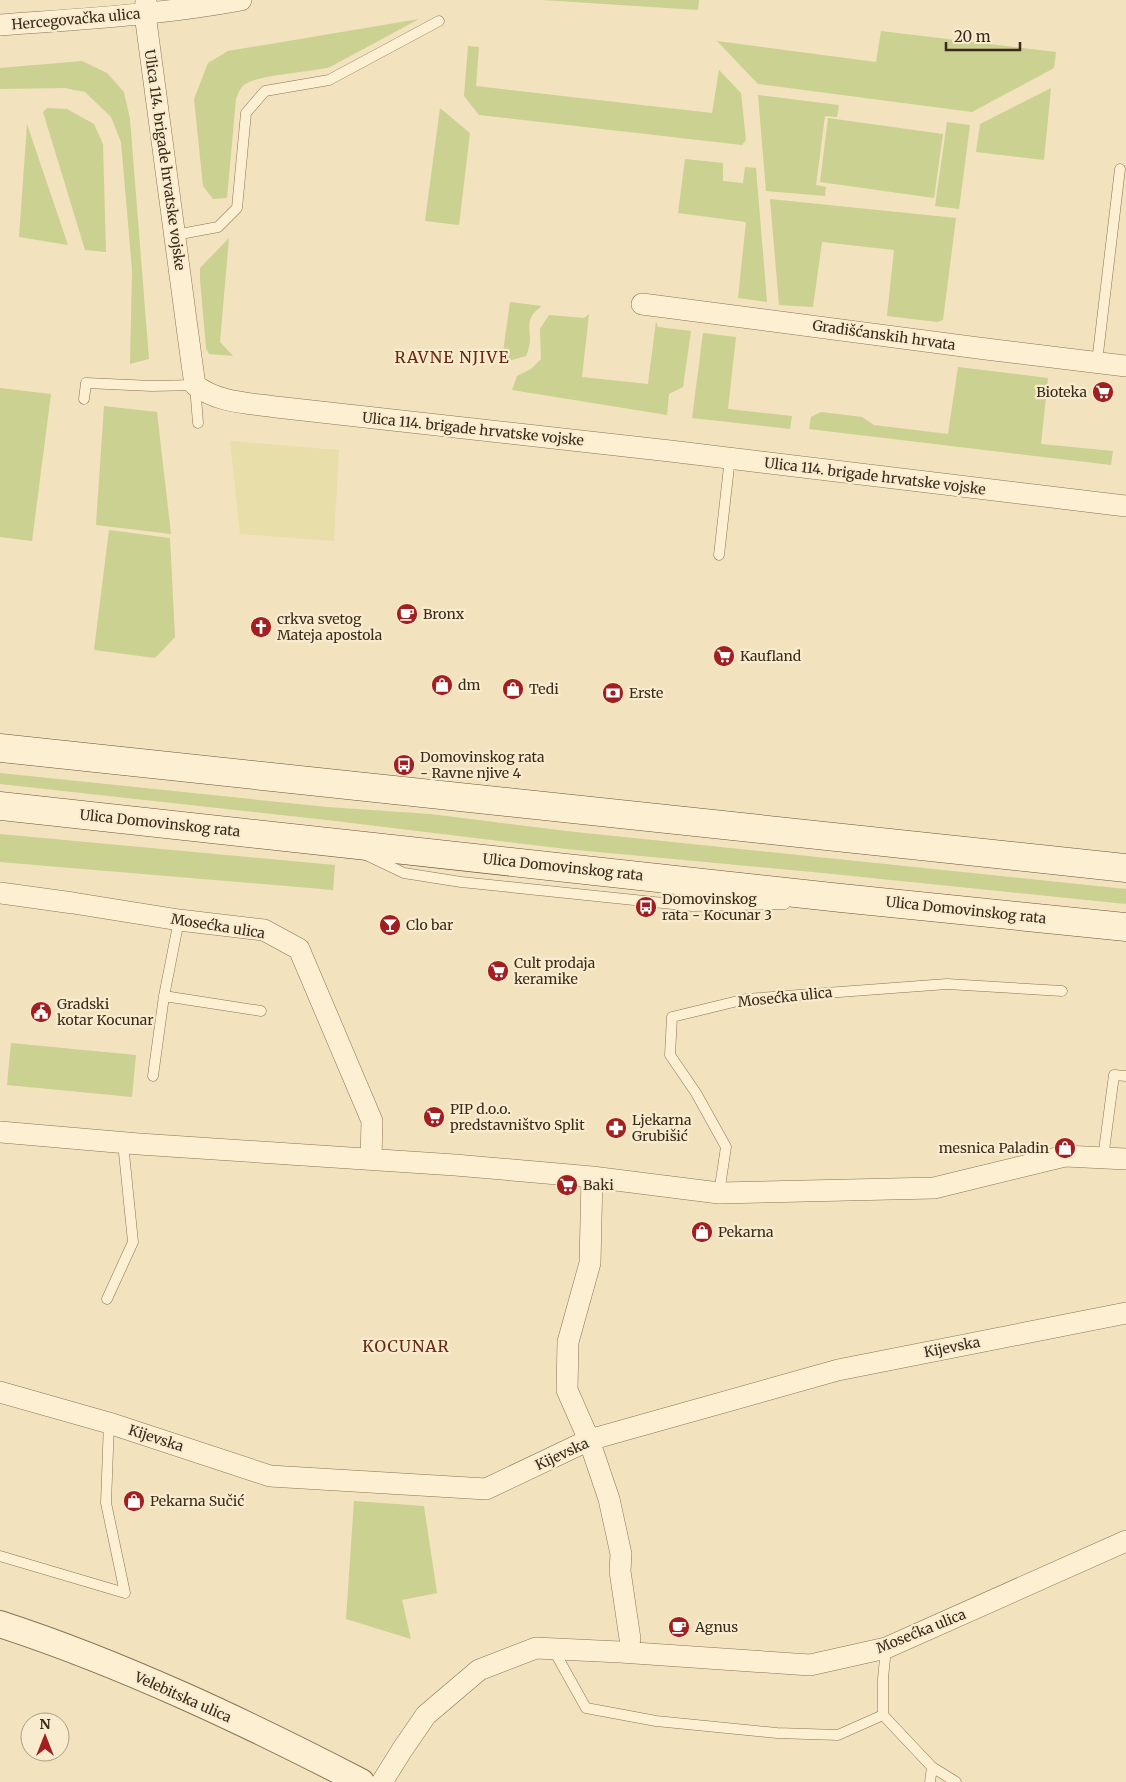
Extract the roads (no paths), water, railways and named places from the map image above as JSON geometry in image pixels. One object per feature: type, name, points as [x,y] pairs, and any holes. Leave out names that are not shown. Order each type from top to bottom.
[{"type":"main road","points":[[0,748],[1126,868]]},
{"type":"main road","name":"Ulica Domovinskog rata","points":[[0,806],[841,898],[1126,927]]},
{"type":"street","name":"Hercegovačka ulica","points":[[0,25],[146,7],[206,7],[241,0]]},
{"type":"street","name":"Ulica 114. brigade hrvatske vojske","points":[[146,7],[195,385],[206,393],[221,398],[276,407],[730,458],[1126,506]]},
{"type":"street","name":"Gradišćanskih hrvata","points":[[642,304],[1126,366]]},
{"type":"street","name":"Mosećka ulica","points":[[0,893],[180,920],[264,930],[299,949],[372,1121],[371,1159]]},
{"type":"street","points":[[0,1132],[123,1143],[371,1159],[592,1177],[718,1193],[934,1188],[1066,1156],[1126,1159]]},
{"type":"street","points":[[592,1177],[590,1263],[568,1342],[567,1390],[589,1440],[609,1499],[620,1554],[620,1571],[630,1639]]},
{"type":"street","name":"Kijevska","points":[[0,1392],[109,1423],[270,1476],[486,1489],[589,1440],[838,1370],[1126,1313]]},
{"type":"street","name":"Mosećka ulica","points":[[382,1782],[426,1715],[479,1670],[536,1648],[810,1665],[886,1648],[1126,1541]]},
{"type":"street","name":"Velebitska ulica","points":[[0,1624],[92,1657],[144,1679],[245,1724],[362,1782]]},
{"type":"lane","points":[[175,235],[218,227],[237,208],[246,113],[265,91],[329,80],[439,22]]},
{"type":"lane","points":[[1097,362],[1120,169]]},
{"type":"lane","points":[[84,400],[86,383],[152,386],[195,385],[198,423]]},
{"type":"lane","points":[[718,555],[730,458]]},
{"type":"lane","points":[[152,1076],[164,996],[180,920]]},
{"type":"lane","name":"Mosećka ulica","points":[[718,1193],[726,1147],[696,1093],[670,1055],[672,1018],[746,998],[938,985],[1062,991]]},
{"type":"lane","points":[[164,996],[261,1011]]},
{"type":"lane","points":[[1103,1158],[1114,1075],[1126,1076]]},
{"type":"lane","points":[[107,1299],[133,1242],[123,1143]]},
{"type":"lane","points":[[0,1556],[125,1593],[106,1503],[109,1423]]},
{"type":"lane","points":[[886,1648],[883,1679],[883,1715],[932,1767],[956,1782]]},
{"type":"lane","points":[[553,1649],[586,1708],[656,1721],[777,1733],[838,1735],[883,1715]]},
{"type":"lane","points":[[930,1782],[932,1767]]},
{"type":"place","name":"Bioteka","points":[[1103,392]]},
{"type":"place","name":"Bronx","points":[[407,614]]},
{"type":"place","name":"crkva svetog Mateja apostola","points":[[261,627]]},
{"type":"place","name":"Kaufland","points":[[724,656]]},
{"type":"place","name":"dm","points":[[442,685]]},
{"type":"place","name":"Tedi","points":[[513,689]]},
{"type":"place","name":"Erste","points":[[613,693]]},
{"type":"place","name":"Domovinskog rata - Ravne njive 4","points":[[404,765]]},
{"type":"place","name":"Domovinskog rata - Kocunar 3","points":[[646,907]]},
{"type":"place","name":"Clo bar","points":[[390,925]]},
{"type":"place","name":"Cult prodaja keramike","points":[[498,971]]},
{"type":"place","name":"Gradski kotar Kocunar","points":[[41,1012]]},
{"type":"place","name":"PIP d.o.o. predstavništvo Split","points":[[434,1117]]},
{"type":"place","name":"Ljekarna Grubišić","points":[[616,1128]]},
{"type":"place","name":"mesnica Paladin","points":[[1065,1148]]},
{"type":"place","name":"Baki","points":[[567,1185]]},
{"type":"place","name":"Pekarna","points":[[702,1232]]},
{"type":"place","name":"Pekarna Sučić","points":[[134,1501]]},
{"type":"place","name":"Agnus","points":[[679,1627]]},
{"type":"district","name":"RAVNE NJIVE","points":[[452,357]]},
{"type":"district","name":"KOCUNAR","points":[[406,1346]]}]
